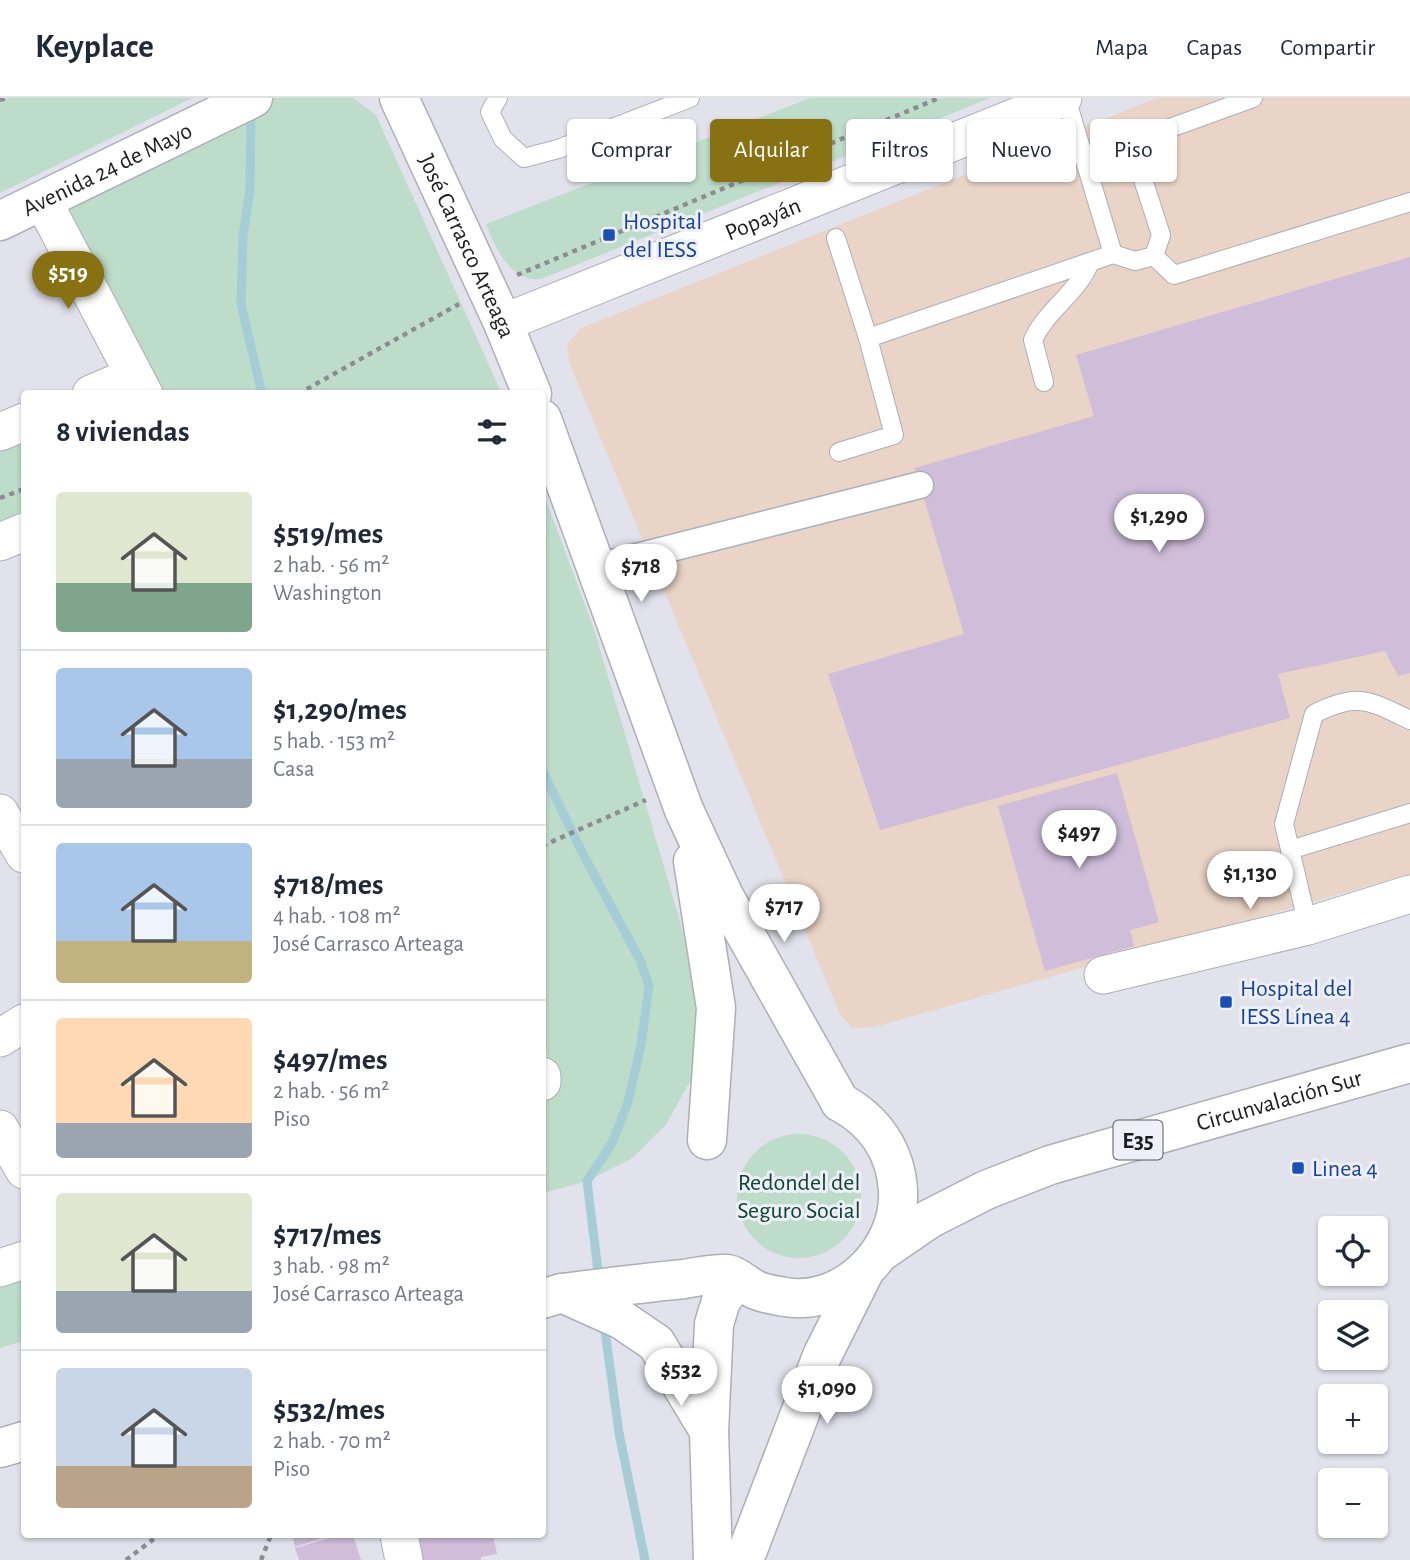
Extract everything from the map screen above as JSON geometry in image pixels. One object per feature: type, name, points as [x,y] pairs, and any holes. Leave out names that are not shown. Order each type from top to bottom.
[{"type":"main road","name":"José Carrasco Arteaga","points":[[399,98],[503,323],[530,390]]},
{"type":"main road","name":"Avenida 24 de Mayo","points":[[0,221],[244,103]]},
{"type":"main road","points":[[546,430],[680,799],[724,896],[790,1018],[840,1102],[874,1127],[889,1150],[897,1175],[899,1202],[893,1228],[822,1356],[744,1560]]},
{"type":"main road","points":[[680,799],[716,1008],[707,1140]]},
{"type":"main road","name":"Circunvalación Sur","points":[[873,1262],[929,1219],[1026,1173],[1410,1063]]},
{"type":"main road","name":"E35","points":[[733,1277],[757,1291],[789,1298],[822,1295],[852,1281],[873,1262]]},
{"type":"main road","points":[[552,1296],[733,1277]]},
{"type":"main road","points":[[713,1560],[709,1432],[714,1324],[721,1301],[733,1277]]},
{"type":"main road","points":[[552,1296],[622,1320],[656,1343],[709,1432]]},
{"type":"main road","points":[[0,1448],[21,1442]]},
{"type":"street","name":"Popayán","points":[[503,323],[1065,98]]},
{"type":"street","points":[[43,201],[139,385],[112,390]]},
{"type":"street","points":[[0,432],[21,423]]},
{"type":"street","points":[[597,567],[800,513],[920,485]]},
{"type":"street","points":[[0,813],[21,849]]},
{"type":"street","points":[[1103,975],[1308,926],[1410,894]]},
{"type":"street","points":[[0,1038],[21,1025]]},
{"type":"street","points":[[0,1129],[21,1165]]},
{"type":"street","points":[[0,1268],[21,1261]]},
{"type":"street","points":[[399,1538],[404,1560]]},
{"type":"lane","points":[[498,98],[490,112],[503,139],[524,158],[558,149],[690,98]]},
{"type":"lane","points":[[1065,98],[1113,254]]},
{"type":"lane","points":[[1154,257],[1161,235],[1136,158],[1142,143],[1159,132],[1253,98]]},
{"type":"lane","points":[[1154,257],[1174,275],[1410,202]]},
{"type":"lane","points":[[836,238],[868,338],[894,435],[839,452]]},
{"type":"lane","points":[[868,338],[1113,254],[1135,261],[1154,257]]},
{"type":"lane","points":[[1044,382],[1033,340],[1059,302],[1082,281],[1090,262]]},
{"type":"lane","points":[[1308,926],[1284,824],[1314,714],[1337,703],[1368,699],[1410,720]]},
{"type":"lane","points":[[1290,850],[1410,813]]},
{"type":"path","points":[[0,100],[6,98]]},
{"type":"path","points":[[305,390],[486,288],[939,98]]},
{"type":"path","points":[[0,498],[21,490]]},
{"type":"path","points":[[546,845],[595,822],[680,799]]},
{"type":"path","points":[[126,1560],[155,1538]]},
{"type":"path","points":[[261,1560],[270,1538]]},
{"type":"shaded area","points":[[1157,98],[1410,98],[1410,874],[875,1027],[852,1028],[840,1014],[569,362],[567,344],[581,328],[947,182],[953,182],[953,179],[967,174],[967,182],[1076,182],[1076,130],[1090,125],[1090,182],[1177,182],[1177,119],[1104,119]]},
{"type":"green space","points":[[0,98],[192,98],[0,193]]},
{"type":"green space","points":[[268,98],[353,98],[376,115],[500,390],[155,390],[64,213],[68,195]]},
{"type":"green space","points":[[810,98],[990,98],[938,119],[846,119],[846,156],[832,162],[832,119],[756,119]]},
{"type":"green space","points":[[710,137],[710,182],[782,182],[541,279],[521,275],[499,253],[486,224],[594,182],[696,182],[696,142]]},
{"type":"green space","points":[[21,432],[21,512],[0,521],[0,441]]},
{"type":"green space","points":[[546,500],[594,629],[704,1003],[697,1069],[665,1126],[631,1159],[587,1181],[546,1192],[546,1100],[552,1079],[546,1054]]},
{"type":"green space","name":"Redondel del Seguro Social","points":[[799,1134],[823,1138],[843,1152],[857,1172],[861,1196],[857,1220],[843,1240],[823,1254],[799,1258],[775,1254],[755,1240],[741,1220],[737,1196],[741,1172],[755,1152],[775,1138]]},
{"type":"green space","points":[[21,1275],[21,1342],[0,1348],[0,1281]]},
{"type":"building","points":[[1410,257],[1410,673],[1398,676],[1385,651],[1278,674],[1290,718],[880,830],[828,674],[964,634],[915,468],[1094,416],[1076,355]]},
{"type":"building","points":[[1117,773],[1159,922],[1130,930],[1134,946],[1045,971],[998,806]]},
{"type":"building","points":[[293,1538],[322,1538],[295,1547]]},
{"type":"building","points":[[330,1538],[354,1538],[361,1560],[299,1560],[295,1548]]},
{"type":"building","points":[[419,1538],[494,1538],[497,1554],[481,1557],[481,1560],[423,1560]]},
{"type":"waterway","points":[[251,110],[250,189],[243,236],[241,304],[261,390]]},
{"type":"waterway","points":[[546,778],[640,960],[649,986],[641,1045],[628,1102],[612,1143],[587,1181],[599,1279]]},
{"type":"waterway","points":[[604,1324],[619,1433],[645,1560]]},
{"type":"place","name":"Hospital del IESS","points":[[609,235]]},
{"type":"place","name":"Hospital del IESS Línea 4","points":[[1226,1002]]},
{"type":"place","name":"Linea 4","points":[[1298,1168]]}]
